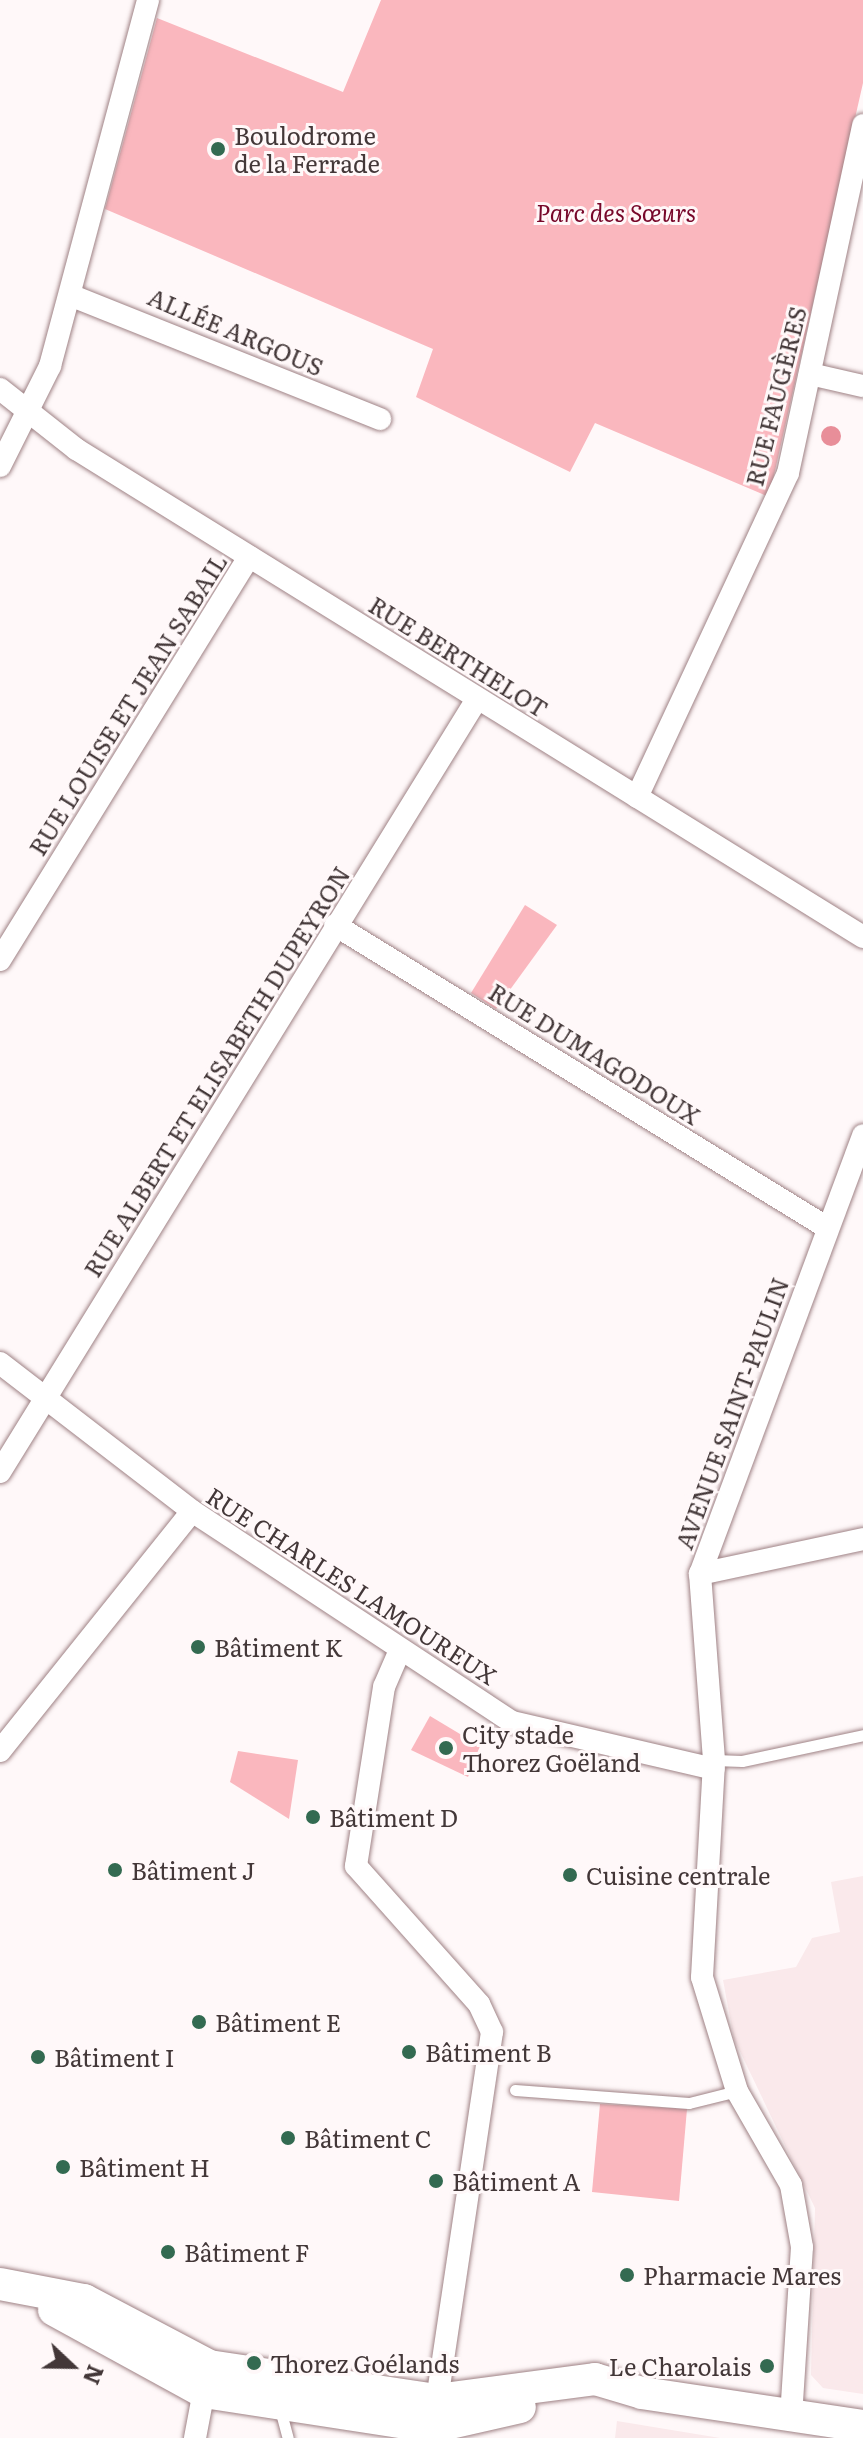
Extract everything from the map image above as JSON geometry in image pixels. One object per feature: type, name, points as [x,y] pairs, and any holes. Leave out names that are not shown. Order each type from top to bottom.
[{"type":"street","points":[[0,466],[30,416],[70,295],[148,0]]},
{"type":"street","name":"RUE FAUGÈRES","points":[[637,797],[788,473],[863,125]]},
{"type":"street","name":"ALLÉE ARGOUS","points":[[70,295],[380,419]]},
{"type":"street","points":[[810,374],[863,386]]},
{"type":"street","name":"RUE BERTHELOT","points":[[0,389],[30,416],[249,557],[863,937]]},
{"type":"street","name":"RUE LOUISE ET JEAN SABAIL","points":[[0,960],[249,557]]},
{"type":"street","name":"RUE ALBERT ET ELISABETH DUPEYRON","points":[[0,1472],[477,699]]},
{"type":"street","name":"RUE DUMAGODOUX","points":[[335,925],[826,1227]]},
{"type":"street","name":"AVENUE SAINT-PAULIN","points":[[791,2417],[802,2247],[791,2185],[737,2091],[702,1977],[714,1764],[700,1574],[826,1227],[863,1135]]},
{"type":"street","name":"RUE CHARLES LAMOUREUX","points":[[0,1363],[192,1511],[512,1722],[714,1764]]},
{"type":"street","points":[[0,1751],[192,1511]]},
{"type":"street","points":[[700,1574],[863,1539]]},
{"type":"street","points":[[400,1650],[384,1687],[356,1866],[370,1887],[479,2004],[492,2032],[433,2422]]},
{"type":"street","points":[[0,2284],[84,2300],[206,2379],[433,2422]]},
{"type":"street","points":[[0,2294],[80,2320],[206,2379],[279,2405],[433,2422],[572,2377],[642,2393],[863,2426]]},
{"type":"street","points":[[195,2438],[206,2379]]},
{"type":"lane","points":[[714,1764],[742,1761],[863,1735]]},
{"type":"lane","points":[[515,2090],[689,2103],[737,2091]]},
{"type":"lane","points":[[279,2405],[288,2438]]},
{"type":"shaded area","points":[[831,426],[838,429],[841,436],[838,443],[831,446],[824,443],[821,436],[824,429]]},
{"type":"shaded area","points":[[863,1876],[863,2394],[823,2388],[811,2375],[815,2208],[734,2039],[723,1980],[796,1967],[812,1938],[840,1932],[831,1882]]},
{"type":"shaded area","points":[[617,2421],[720,2438],[615,2438]]},
{"type":"green space","name":"Parc des Sœurs","points":[[381,0],[863,0],[863,83],[769,497],[595,423],[570,472],[416,397],[433,349],[105,209],[157,18],[343,92]]},
{"type":"green space","points":[[525,905],[557,925],[496,1009],[471,993]]},
{"type":"green space","name":"City stade Thorez Goëland","points":[[430,1716],[480,1746],[468,1777],[411,1750]]},
{"type":"green space","points":[[238,1751],[298,1760],[289,1819],[230,1782]]},
{"type":"green space","points":[[600,2104],[687,2109],[679,2201],[592,2192]]},
{"type":"place","name":"Boulodrome de la Ferrade","points":[[218,149]]},
{"type":"place","name":"Bâtiment K","points":[[198,1647]]},
{"type":"place","name":"City stade Thorez Goëland","points":[[446,1748]]},
{"type":"place","name":"Bâtiment D","points":[[313,1817]]},
{"type":"place","name":"Bâtiment J","points":[[115,1870]]},
{"type":"place","name":"Cuisine centrale","points":[[570,1875]]},
{"type":"place","name":"Bâtiment E","points":[[199,2022]]},
{"type":"place","name":"Bâtiment B","points":[[409,2052]]},
{"type":"place","name":"Bâtiment I","points":[[38,2057]]},
{"type":"place","name":"Bâtiment C","points":[[288,2138]]},
{"type":"place","name":"Bâtiment H","points":[[63,2167]]},
{"type":"place","name":"Bâtiment A","points":[[436,2181]]},
{"type":"place","name":"Bâtiment F","points":[[168,2252]]},
{"type":"place","name":"Pharmacie Mares","points":[[627,2275]]},
{"type":"place","name":"Thorez Goélands","points":[[254,2363]]},
{"type":"place","name":"Le Charolais","points":[[767,2366]]}]
